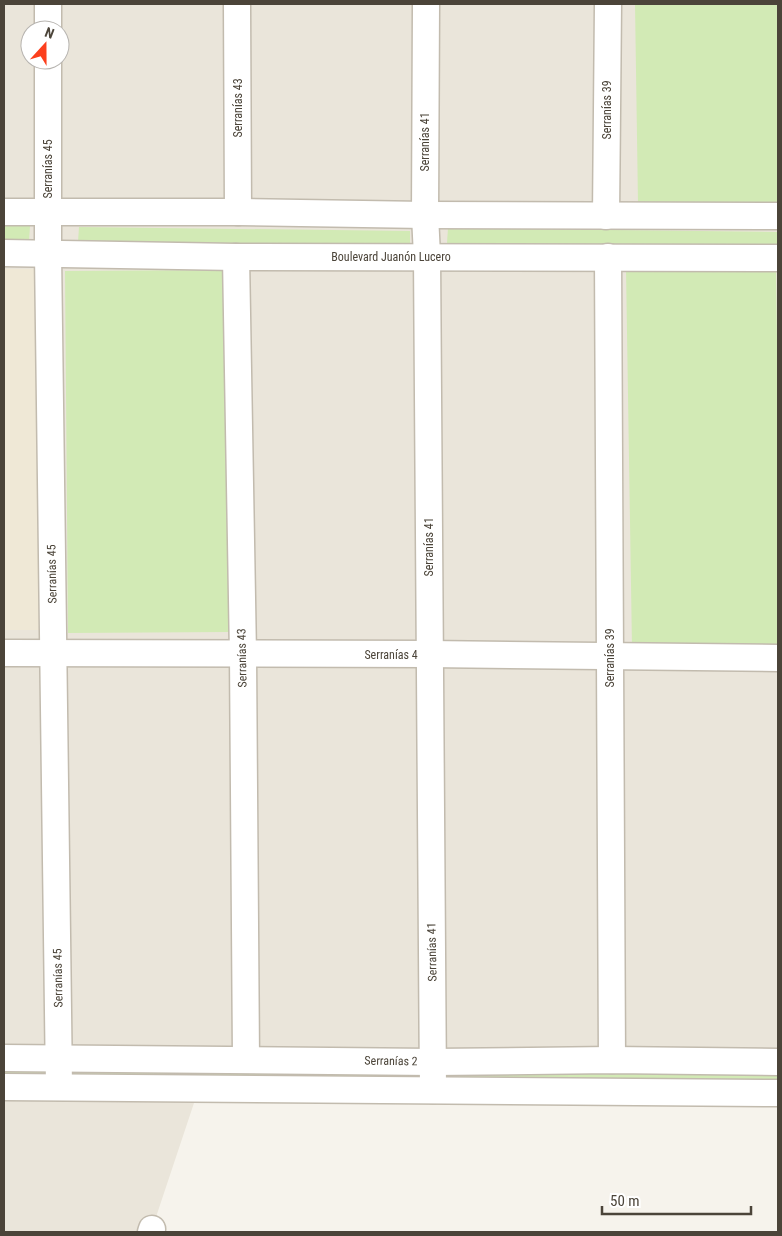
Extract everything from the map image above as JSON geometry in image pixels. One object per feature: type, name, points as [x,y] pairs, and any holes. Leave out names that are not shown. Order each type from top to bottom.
[{"type":"street","points":[[48,4],[48,20]]},
{"type":"street","name":"Serranías 43","points":[[237,4],[238,212]]},
{"type":"street","name":"Serranías 41","points":[[426,4],[425,215],[427,256],[433,1090]]},
{"type":"street","name":"Serranías 39","points":[[606,216],[608,4]]},
{"type":"street","name":"Serranías 45","points":[[48,70],[48,254],[58,1087]]},
{"type":"street","points":[[4,212],[778,216]]},
{"type":"street","name":"Boulevard Juanón Lucero","points":[[4,253],[236,257],[778,258]]},
{"type":"street","name":"Serranías 43","points":[[236,257],[243,655],[246,1060]]},
{"type":"street","name":"Serranías 39","points":[[608,257],[612,1060]]},
{"type":"street","name":"Serranías 4","points":[[4,653],[429,654],[610,658],[778,658]]},
{"type":"street","name":"Serranías 2","points":[[4,1058],[433,1062],[612,1060],[778,1062]]},
{"type":"street","points":[[4,1086],[778,1093]]},
{"type":"shaded area","points":[[4,4],[778,4],[778,1065],[4,1056]]},
{"type":"shaded area","points":[[4,269],[38,269],[40,630],[4,630]]},
{"type":"shaded area","points":[[4,1083],[199,1088],[151,1232],[4,1232]]},
{"type":"green space","points":[[635,4],[778,4],[778,202],[638,204]]},
{"type":"green space","points":[[4,226],[30,226],[29,241],[4,240]]},
{"type":"green space","points":[[79,227],[410,231],[410,246],[78,242]]},
{"type":"green space","points":[[448,228],[778,232],[778,246],[447,243]]},
{"type":"green space","points":[[776,267],[778,646],[632,648],[626,269]]},
{"type":"green space","points":[[225,270],[229,632],[68,633],[65,271]]},
{"type":"green space","points":[[72,1064],[403,1068],[403,1082],[72,1079]]},
{"type":"green space","points":[[4,1067],[45,1068],[44,1082],[4,1082]]},
{"type":"green space","points":[[460,1070],[778,1073],[778,1088],[460,1084]]}]
